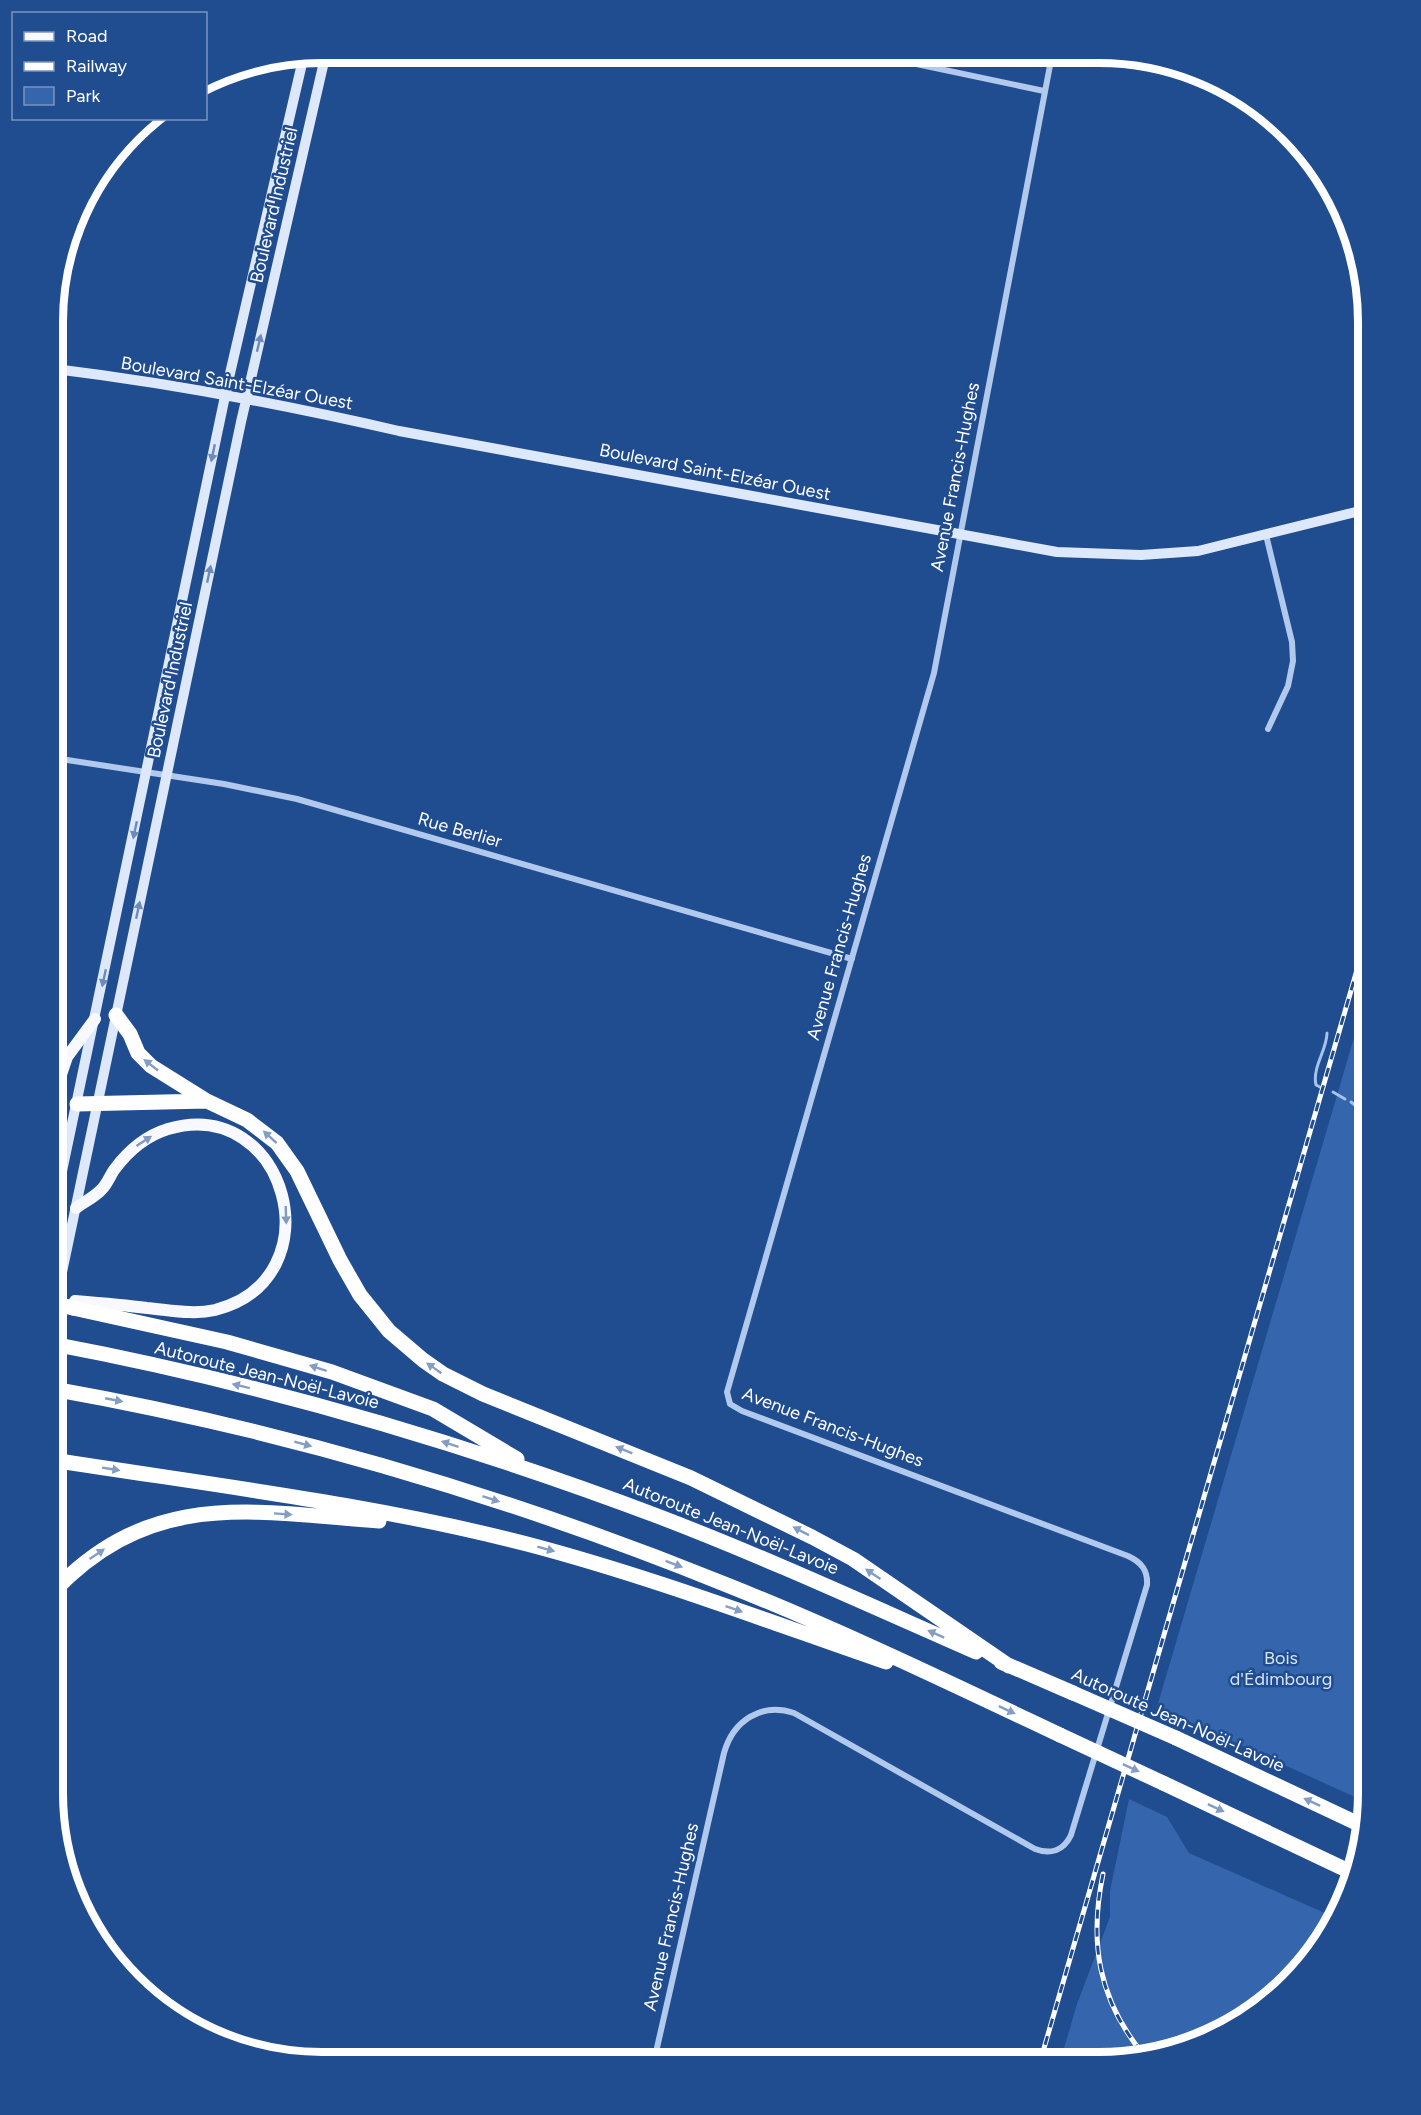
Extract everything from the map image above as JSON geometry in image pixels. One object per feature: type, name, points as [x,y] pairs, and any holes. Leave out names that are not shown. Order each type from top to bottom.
[{"type":"highway","points":[[116,1015],[144,1060],[207,1101],[263,1130],[283,1150],[297,1171],[331,1243],[360,1295],[389,1331],[431,1366],[483,1394],[691,1478],[803,1532],[853,1559],[1009,1666]]},
{"type":"highway","points":[[77,1104],[207,1101]]},
{"type":"highway","points":[[63,1304],[74,1304],[227,1342],[304,1363],[360,1382],[433,1409],[545,1475]]},
{"type":"highway","name":"Autoroute Jean-Noël-Lavoie","points":[[63,1347],[203,1377],[316,1406],[422,1435],[545,1475],[735,1547],[1073,1692],[1356,1823]]},
{"type":"highway","points":[[63,1391],[161,1410],[403,1472],[523,1510],[648,1554],[765,1600],[865,1643],[1346,1870]]},
{"type":"highway","points":[[63,1462],[366,1510],[448,1526],[544,1549],[651,1580],[962,1689]]},
{"type":"highway","points":[[63,1582],[83,1563],[121,1539],[162,1522],[188,1515],[215,1512],[261,1512],[448,1526]]},
{"type":"main road","points":[[63,1069],[67,1057],[95,1019]]},
{"type":"main road","points":[[74,1304],[185,1312],[214,1310],[231,1305],[255,1289],[272,1269],[284,1242],[286,1222],[281,1186],[261,1155],[233,1135],[218,1129],[200,1126],[169,1129],[141,1142],[123,1158],[103,1189],[76,1208]]},
{"type":"street","name":"Boulevard Industriel","points":[[63,1268],[245,400],[323,63]]},
{"type":"street","points":[[912,63],[1044,91]]},
{"type":"street","name":"Avenue Francis-Hughes","points":[[656,2052],[721,1761],[729,1738],[738,1725],[752,1715],[767,1710],[784,1710],[799,1715],[1034,1848],[1046,1852],[1056,1851],[1066,1844],[1071,1835],[1147,1585],[1148,1577],[1143,1567],[1128,1556],[750,1414],[733,1407],[727,1392],[930,686],[1050,63]]},
{"type":"street","name":"Boulevard Industriel","points":[[63,1168],[225,396],[302,64]]},
{"type":"street","name":"Boulevard Saint-Elzéar Ouest","points":[[63,370],[225,396],[1044,551],[1124,555],[1198,550],[1358,511]]},
{"type":"street","points":[[1266,535],[1292,642],[1293,661],[1290,680],[1268,729]]},
{"type":"street","name":"Rue Berlier","points":[[63,759],[246,788],[313,803],[852,959]]},
{"type":"green space","name":"Bois d'Édimbourg","points":[[1358,1024],[1358,1798],[1157,1707]]},
{"type":"green space","points":[[1129,1799],[1167,1817],[1189,1853],[1327,1914],[1294,1964],[1270,1988],[1243,2008],[1214,2025],[1182,2038],[1150,2047],[1099,2052],[1063,2052],[1077,2004],[1110,1917],[1110,1891]]},
{"type":"waterway","points":[[1320,1087],[1316,1085],[1315,1078],[1327,1033]]},
{"type":"waterway","points":[[1333,1092],[1345,1099]]},
{"type":"waterway","points":[[1351,1102],[1358,1107]]},
{"type":"railway","points":[[1043,2052],[1358,966]]},
{"type":"railway","points":[[1103,1874],[1097,1923],[1101,1969],[1116,2012],[1139,2049]]}]
